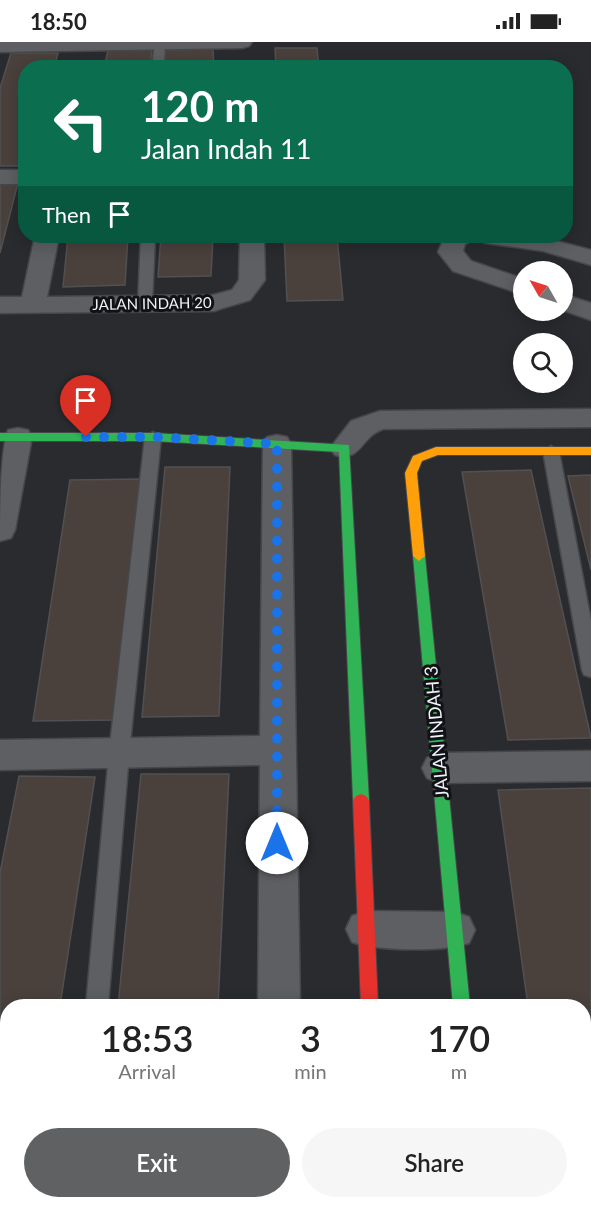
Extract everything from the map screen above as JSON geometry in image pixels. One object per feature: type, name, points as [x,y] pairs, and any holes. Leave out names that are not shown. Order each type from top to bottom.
[{"type":"street","points":[[2,47],[242,42]]},
{"type":"street","points":[[82,60],[85,44]]},
{"type":"street","points":[[0,177],[18,177]]},
{"type":"street","points":[[33,305],[46,243]]},
{"type":"street","name":"JALAN INDAH 20","points":[[0,306],[214,303],[241,295],[252,280],[252,243]]},
{"type":"street","points":[[453,243],[450,252],[462,266],[513,284]]},
{"type":"street","points":[[538,243],[591,258]]},
{"type":"street","points":[[573,306],[591,312]]},
{"type":"street","points":[[370,999],[345,448],[361,427],[380,420],[591,418]]},
{"type":"street","points":[[0,530],[9,437],[153,437],[345,448]]},
{"type":"street","points":[[277,444],[276,750],[279,999]]},
{"type":"street","name":"JALAN INDAH 3","points":[[461,999],[411,473],[417,459],[436,451],[551,451]]},
{"type":"street","points":[[551,451],[591,451]]},
{"type":"street","points":[[0,755],[276,750]]},
{"type":"street","points":[[440,768],[591,766]]},
{"type":"street","points":[[366,928],[455,930]]},
{"type":"lane","points":[[159,60],[160,43]]},
{"type":"lane","points":[[145,304],[148,243]]},
{"type":"lane","points":[[98,999],[119,754],[153,437]]},
{"type":"lane","points":[[551,451],[591,670]]},
{"type":"building","points":[[275,48],[317,48],[318,60],[276,60]]},
{"type":"building","points":[[213,49],[214,60],[164,60],[165,50]]},
{"type":"building","points":[[108,50],[152,50],[151,60],[106,60]]},
{"type":"building","points":[[11,53],[58,53],[56,60],[18,60],[18,166],[0,166],[0,88]]},
{"type":"building","points":[[0,183],[18,183],[0,253]]},
{"type":"building","points":[[67,243],[128,243],[125,285],[63,287]]},
{"type":"building","points":[[160,243],[213,243],[211,276],[158,277]]},
{"type":"building","points":[[284,243],[338,243],[343,300],[287,301]]},
{"type":"building","points":[[165,467],[230,467],[219,716],[142,717]]},
{"type":"building","points":[[531,470],[591,738],[508,740],[462,472]]},
{"type":"building","points":[[591,475],[591,570],[568,476]]},
{"type":"building","points":[[140,479],[116,720],[33,721],[70,480]]},
{"type":"building","points":[[141,774],[229,774],[218,999],[119,999]]},
{"type":"building","points":[[19,776],[95,777],[61,999],[0,999],[0,873]]},
{"type":"building","points":[[591,788],[591,999],[527,999],[498,790]]},
{"type":"traffic: fast","points":[[0,437],[153,437],[345,448],[361,800]]},
{"type":"traffic: fast","points":[[419,556],[461,999]]},
{"type":"traffic: slow","points":[[419,556],[411,473],[417,459],[436,451],[591,451]]},
{"type":"traffic: jam","points":[[361,800],[370,999]]},
{"type":"route","points":[[86,437],[153,437],[277,444],[277,843]]}]
